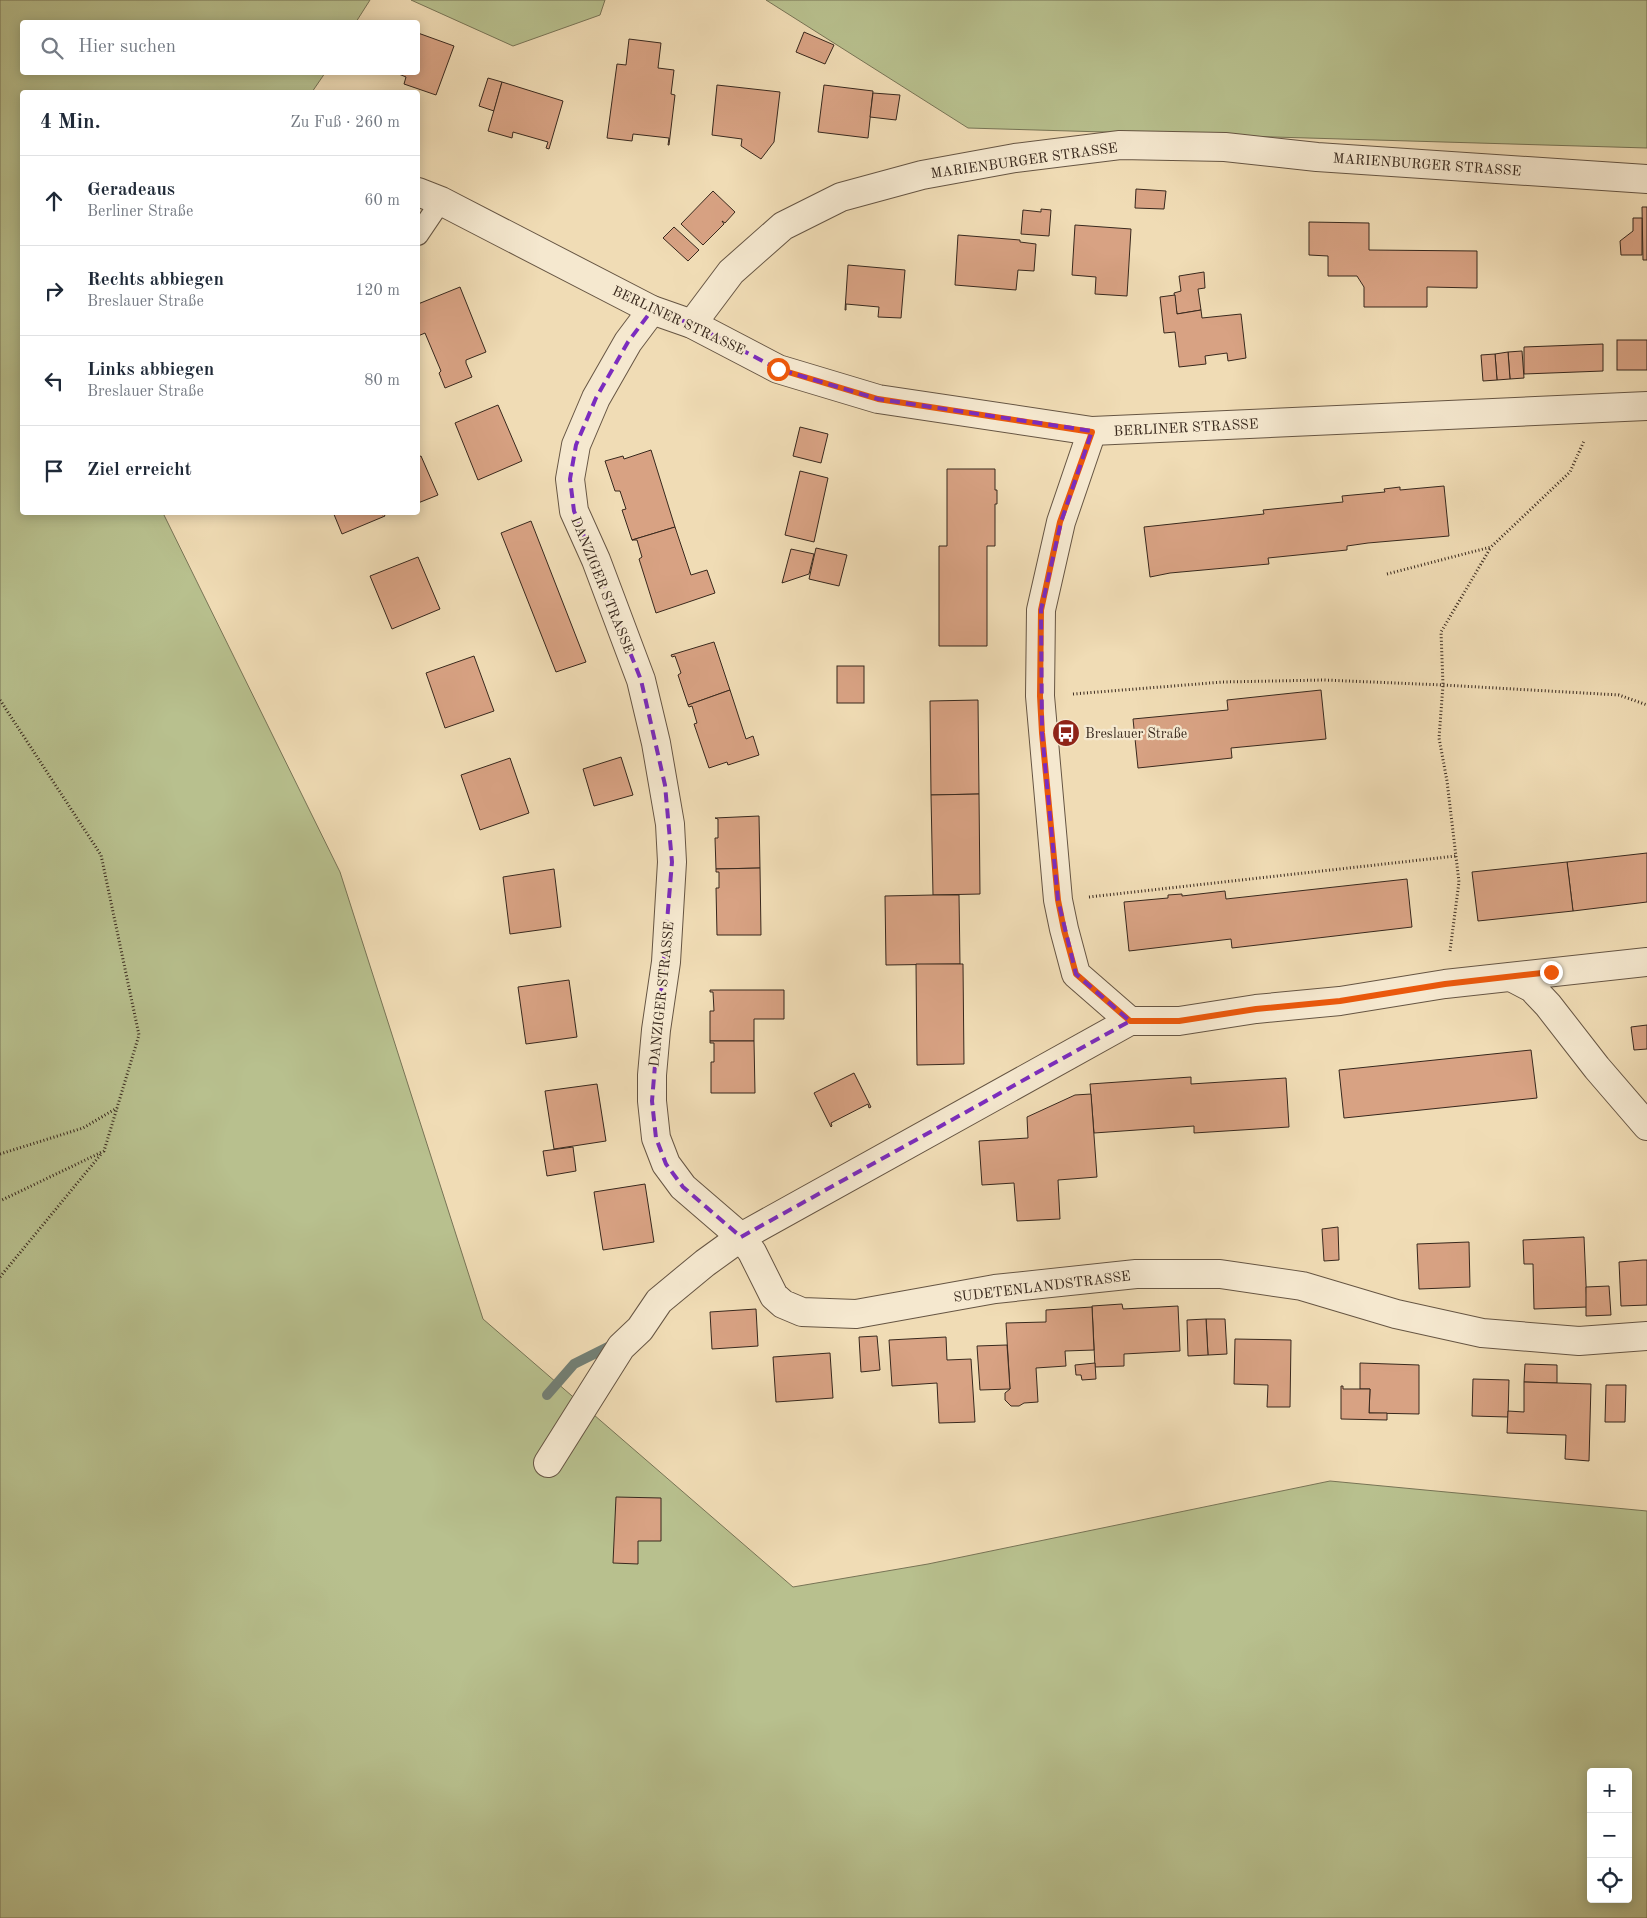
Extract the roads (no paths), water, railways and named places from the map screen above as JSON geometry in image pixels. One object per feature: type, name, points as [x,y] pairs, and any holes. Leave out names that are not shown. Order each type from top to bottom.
[{"type":"street","name":"MARIENBURGER STRASSE","points":[[692,324],[731,272],[782,226],[841,196],[922,175],[1015,158],[1120,145],[1225,147],[1326,157],[1647,179]]},
{"type":"street","name":"BERLINER STRASSE","points":[[429,196],[652,310],[692,324],[778,369],[878,399],[1092,432],[1647,406]]},
{"type":"street","name":"DANZIGER STRASSE","points":[[652,310],[628,342],[596,398],[576,445],[570,478],[574,511],[596,560],[641,680],[661,768],[670,824],[672,862],[666,962],[656,1030],[652,1076],[652,1101],[656,1138],[666,1164],[684,1187],[741,1237]]},
{"type":"street","points":[[1092,432],[1060,522],[1041,610],[1040,696],[1058,900],[1076,974],[1130,1021]]},
{"type":"street","points":[[548,1463],[621,1348],[640,1329],[659,1301],[704,1263],[741,1237],[1130,1021],[1179,1021],[1256,1009],[1340,1001],[1445,984],[1647,962]]},
{"type":"street","points":[[1511,977],[1532,988],[1548,1005],[1596,1068],[1647,1126]]},
{"type":"street","name":"SUDETENLANDSTRASSE","points":[[741,1237],[752,1252],[774,1296],[783,1304],[802,1312],[856,1314],[995,1289],[1136,1274],[1220,1274],[1302,1286],[1396,1314],[1482,1333],[1579,1341],[1647,1336]]},
{"type":"lane","name":"BERLINER STRASSE","points":[[420,228],[429,196]]},
{"type":"waterway","points":[[547,1395],[574,1364],[608,1347],[616,1347]]},
{"type":"place","name":"Breslauer Straße","points":[[1066,733]]}]
